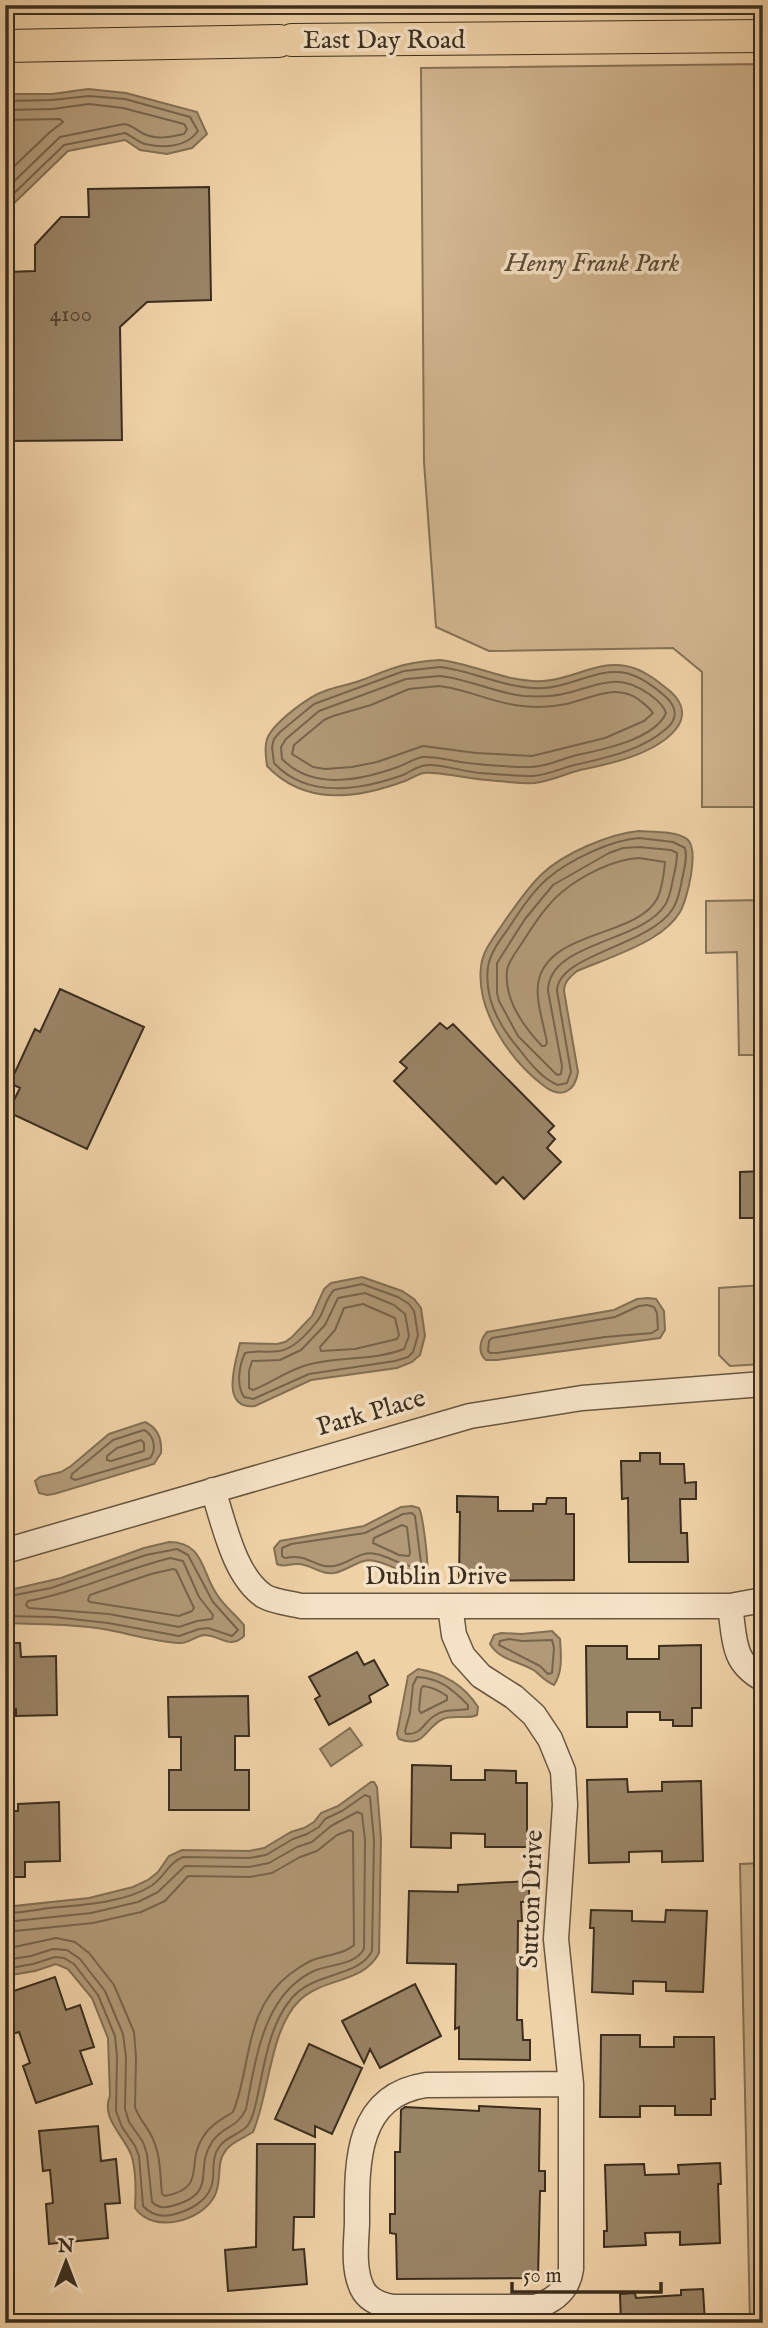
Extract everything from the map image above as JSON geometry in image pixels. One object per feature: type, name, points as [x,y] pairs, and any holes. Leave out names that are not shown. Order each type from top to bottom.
[{"type":"main road","name":"East Day Road","points":[[5,46],[763,36]]},
{"type":"street","name":"Park Place","points":[[5,1551],[470,1416],[526,1405],[636,1393],[763,1384]]},
{"type":"street","name":"Dublin Drive","points":[[213,1490],[239,1566],[249,1582],[266,1598],[301,1606],[730,1606],[763,1600]]},
{"type":"street","name":"Sutton Drive","points":[[450,1606],[454,1635],[463,1656],[481,1675],[514,1697],[534,1715],[550,1739],[563,1771],[565,1805],[556,1939],[571,2084],[570,2277],[567,2285],[557,2295],[546,2304],[535,2307],[393,2307],[373,2301],[363,2291],[356,2261],[359,2154],[370,2123],[380,2108],[395,2095],[426,2085],[571,2084]]},
{"type":"street","points":[[730,1606],[737,1656],[750,1672],[763,1679]]},
{"type":"green space","name":"Henry Frank Park","points":[[763,64],[763,807],[702,807],[702,672],[673,648],[489,651],[436,627],[424,462],[421,68]]},
{"type":"green space","points":[[763,900],[763,1055],[739,1055],[737,952],[706,953],[706,901]]},
{"type":"green space","points":[[763,1285],[763,1364],[730,1366],[719,1355],[719,1288]]},
{"type":"green space","points":[[763,1863],[763,2323],[750,2323],[740,1864]]},
{"type":"water","points":[[88,89],[126,93],[197,112],[207,134],[192,148],[167,154],[140,150],[125,140],[68,151],[5,212],[5,94],[52,94]]},
{"type":"water","points":[[440,660],[530,681],[553,680],[605,666],[626,666],[650,676],[675,696],[682,710],[681,719],[667,738],[645,751],[535,783],[429,773],[368,792],[332,795],[298,788],[267,766],[267,739],[284,718],[310,698],[400,666]]},
{"type":"water","points":[[639,831],[671,833],[687,839],[691,845],[692,863],[686,897],[677,916],[656,936],[577,971],[568,980],[564,991],[578,1072],[570,1089],[556,1092],[544,1086],[519,1063],[498,1033],[484,1000],[481,984],[484,956],[521,898],[551,866],[588,846],[614,836]]},
{"type":"water","points":[[362,1277],[402,1291],[421,1308],[425,1336],[420,1355],[412,1362],[397,1368],[311,1380],[255,1406],[244,1405],[237,1400],[232,1383],[240,1343],[285,1342],[312,1316],[324,1289],[331,1283]]},
{"type":"water","points":[[637,1299],[656,1299],[664,1311],[665,1330],[660,1338],[497,1360],[486,1360],[481,1353],[481,1342],[487,1332],[614,1310]]},
{"type":"water","points":[[145,1422],[156,1431],[160,1439],[161,1453],[154,1464],[54,1494],[39,1493],[35,1481],[40,1477],[61,1472],[71,1466],[109,1434]]},
{"type":"water","points":[[401,1507],[419,1508],[421,1513],[427,1573],[405,1572],[370,1560],[334,1573],[303,1564],[277,1564],[274,1548],[280,1541],[364,1526]]},
{"type":"water","points":[[169,1542],[189,1547],[201,1560],[212,1587],[244,1625],[244,1636],[239,1640],[229,1642],[204,1635],[179,1643],[83,1627],[5,1623],[5,1591],[61,1578],[144,1548]]},
{"type":"water","points":[[552,1631],[560,1639],[561,1651],[560,1669],[554,1685],[535,1671],[499,1654],[490,1644],[494,1635],[501,1633]]},
{"type":"water","points":[[418,1669],[444,1677],[459,1686],[478,1707],[477,1715],[443,1719],[414,1741],[399,1739],[397,1734],[408,1676]]},
{"type":"water","points":[[350,1728],[362,1745],[331,1766],[320,1749]]},
{"type":"water","points":[[371,1782],[377,1787],[381,1839],[379,1953],[363,1970],[309,1993],[289,2013],[276,2045],[253,2132],[226,2150],[220,2167],[217,2191],[207,2206],[176,2222],[153,2221],[143,2216],[135,2208],[132,2157],[108,2112],[108,2038],[92,1998],[68,1969],[56,1964],[5,1976],[5,1907],[89,1898],[133,1887],[148,1880],[158,1872],[169,1856],[182,1850],[249,1851],[264,1848],[314,1822],[321,1813],[338,1806]]},
{"type":"building","points":[[209,187],[211,300],[147,302],[120,327],[122,440],[10,441],[8,272],[35,271],[35,245],[61,217],[89,217],[88,189]]},
{"type":"building","points":[[60,989],[144,1027],[87,1149],[8,1112],[20,1088],[10,1083],[35,1029],[40,1032]]},
{"type":"building","points":[[440,1023],[447,1029],[453,1024],[554,1126],[548,1132],[555,1139],[547,1148],[561,1162],[524,1199],[503,1177],[496,1184],[394,1081],[407,1068],[400,1062]]},
{"type":"building","points":[[763,1171],[763,1218],[740,1218],[740,1172]]},
{"type":"building","points":[[640,1453],[660,1453],[660,1464],[684,1464],[685,1483],[696,1482],[696,1499],[680,1499],[681,1533],[687,1533],[688,1562],[629,1562],[628,1498],[622,1499],[621,1461],[640,1461]]},
{"type":"building","points":[[457,1496],[498,1497],[498,1511],[533,1511],[533,1504],[546,1504],[547,1498],[566,1498],[566,1514],[574,1514],[574,1580],[459,1581],[460,1512],[457,1512]]},
{"type":"building","points":[[5,1643],[20,1643],[21,1657],[56,1656],[57,1715],[16,1716],[16,1709],[5,1709]]},
{"type":"building","points":[[701,1645],[701,1708],[692,1708],[692,1726],[673,1726],[673,1720],[660,1720],[660,1712],[627,1712],[627,1727],[587,1727],[586,1646],[627,1646],[627,1659],[659,1659],[659,1646]]},
{"type":"building","points":[[357,1652],[364,1665],[374,1660],[388,1685],[369,1696],[371,1702],[329,1725],[315,1699],[320,1696],[309,1677]]},
{"type":"building","points":[[248,1696],[249,1736],[235,1736],[235,1770],[249,1770],[249,1810],[169,1810],[169,1770],[181,1770],[181,1737],[169,1737],[168,1697]]},
{"type":"building","points":[[412,1765],[451,1766],[451,1780],[485,1780],[485,1770],[516,1771],[516,1783],[527,1783],[527,1847],[485,1847],[485,1834],[451,1833],[451,1848],[411,1847]]},
{"type":"building","points":[[627,1779],[628,1792],[662,1791],[662,1782],[701,1781],[703,1861],[662,1862],[662,1851],[629,1852],[629,1862],[589,1863],[587,1780]]},
{"type":"building","points":[[59,1802],[60,1861],[25,1862],[25,1877],[5,1877],[5,1811],[18,1811],[18,1804]]},
{"type":"building","points":[[529,1881],[529,1902],[521,1902],[522,1921],[518,1921],[517,2020],[522,2020],[523,2040],[530,2040],[530,2060],[459,2059],[459,2027],[455,2029],[456,1964],[407,1963],[409,1891],[458,1892],[458,1885]]},
{"type":"building","points":[[591,1910],[632,1911],[632,1921],[665,1922],[666,1910],[707,1911],[703,1992],[666,1991],[666,1982],[633,1981],[633,1994],[592,1992],[594,1928],[590,1928]]},
{"type":"building","points":[[55,1977],[66,2010],[80,2005],[94,2047],[80,2051],[92,2084],[36,2103],[23,2066],[30,2063],[19,2032],[12,2034],[5,2015],[5,1994]]},
{"type":"building","points":[[415,1984],[441,2036],[380,2068],[370,2049],[364,2063],[342,2021]]},
{"type":"building","points":[[601,2035],[640,2035],[640,2047],[674,2047],[674,2037],[714,2037],[715,2099],[711,2099],[711,2115],[675,2115],[675,2106],[640,2106],[640,2117],[600,2117]]},
{"type":"building","points":[[309,2044],[362,2068],[332,2134],[315,2126],[315,2137],[275,2119]]},
{"type":"building","points":[[479,2106],[540,2109],[539,2171],[545,2171],[545,2191],[540,2191],[538,2278],[397,2279],[396,2234],[390,2233],[390,2214],[395,2214],[395,2152],[400,2152],[401,2110],[405,2107],[479,2111]]},
{"type":"building","points":[[98,2126],[101,2161],[116,2159],[120,2203],[105,2204],[108,2238],[49,2244],[46,2204],[53,2203],[50,2170],[43,2171],[39,2131]]},
{"type":"building","points":[[257,2144],[315,2144],[314,2217],[294,2217],[293,2250],[304,2249],[307,2284],[228,2291],[225,2250],[256,2247]]},
{"type":"building","points":[[720,2163],[720,2243],[680,2245],[680,2232],[645,2233],[646,2245],[604,2247],[604,2231],[607,2231],[605,2165],[644,2164],[645,2175],[679,2174],[678,2165]]},
{"type":"building","points":[[703,2289],[705,2323],[621,2323],[620,2294],[635,2293],[636,2298],[681,2295],[681,2290]]}]
